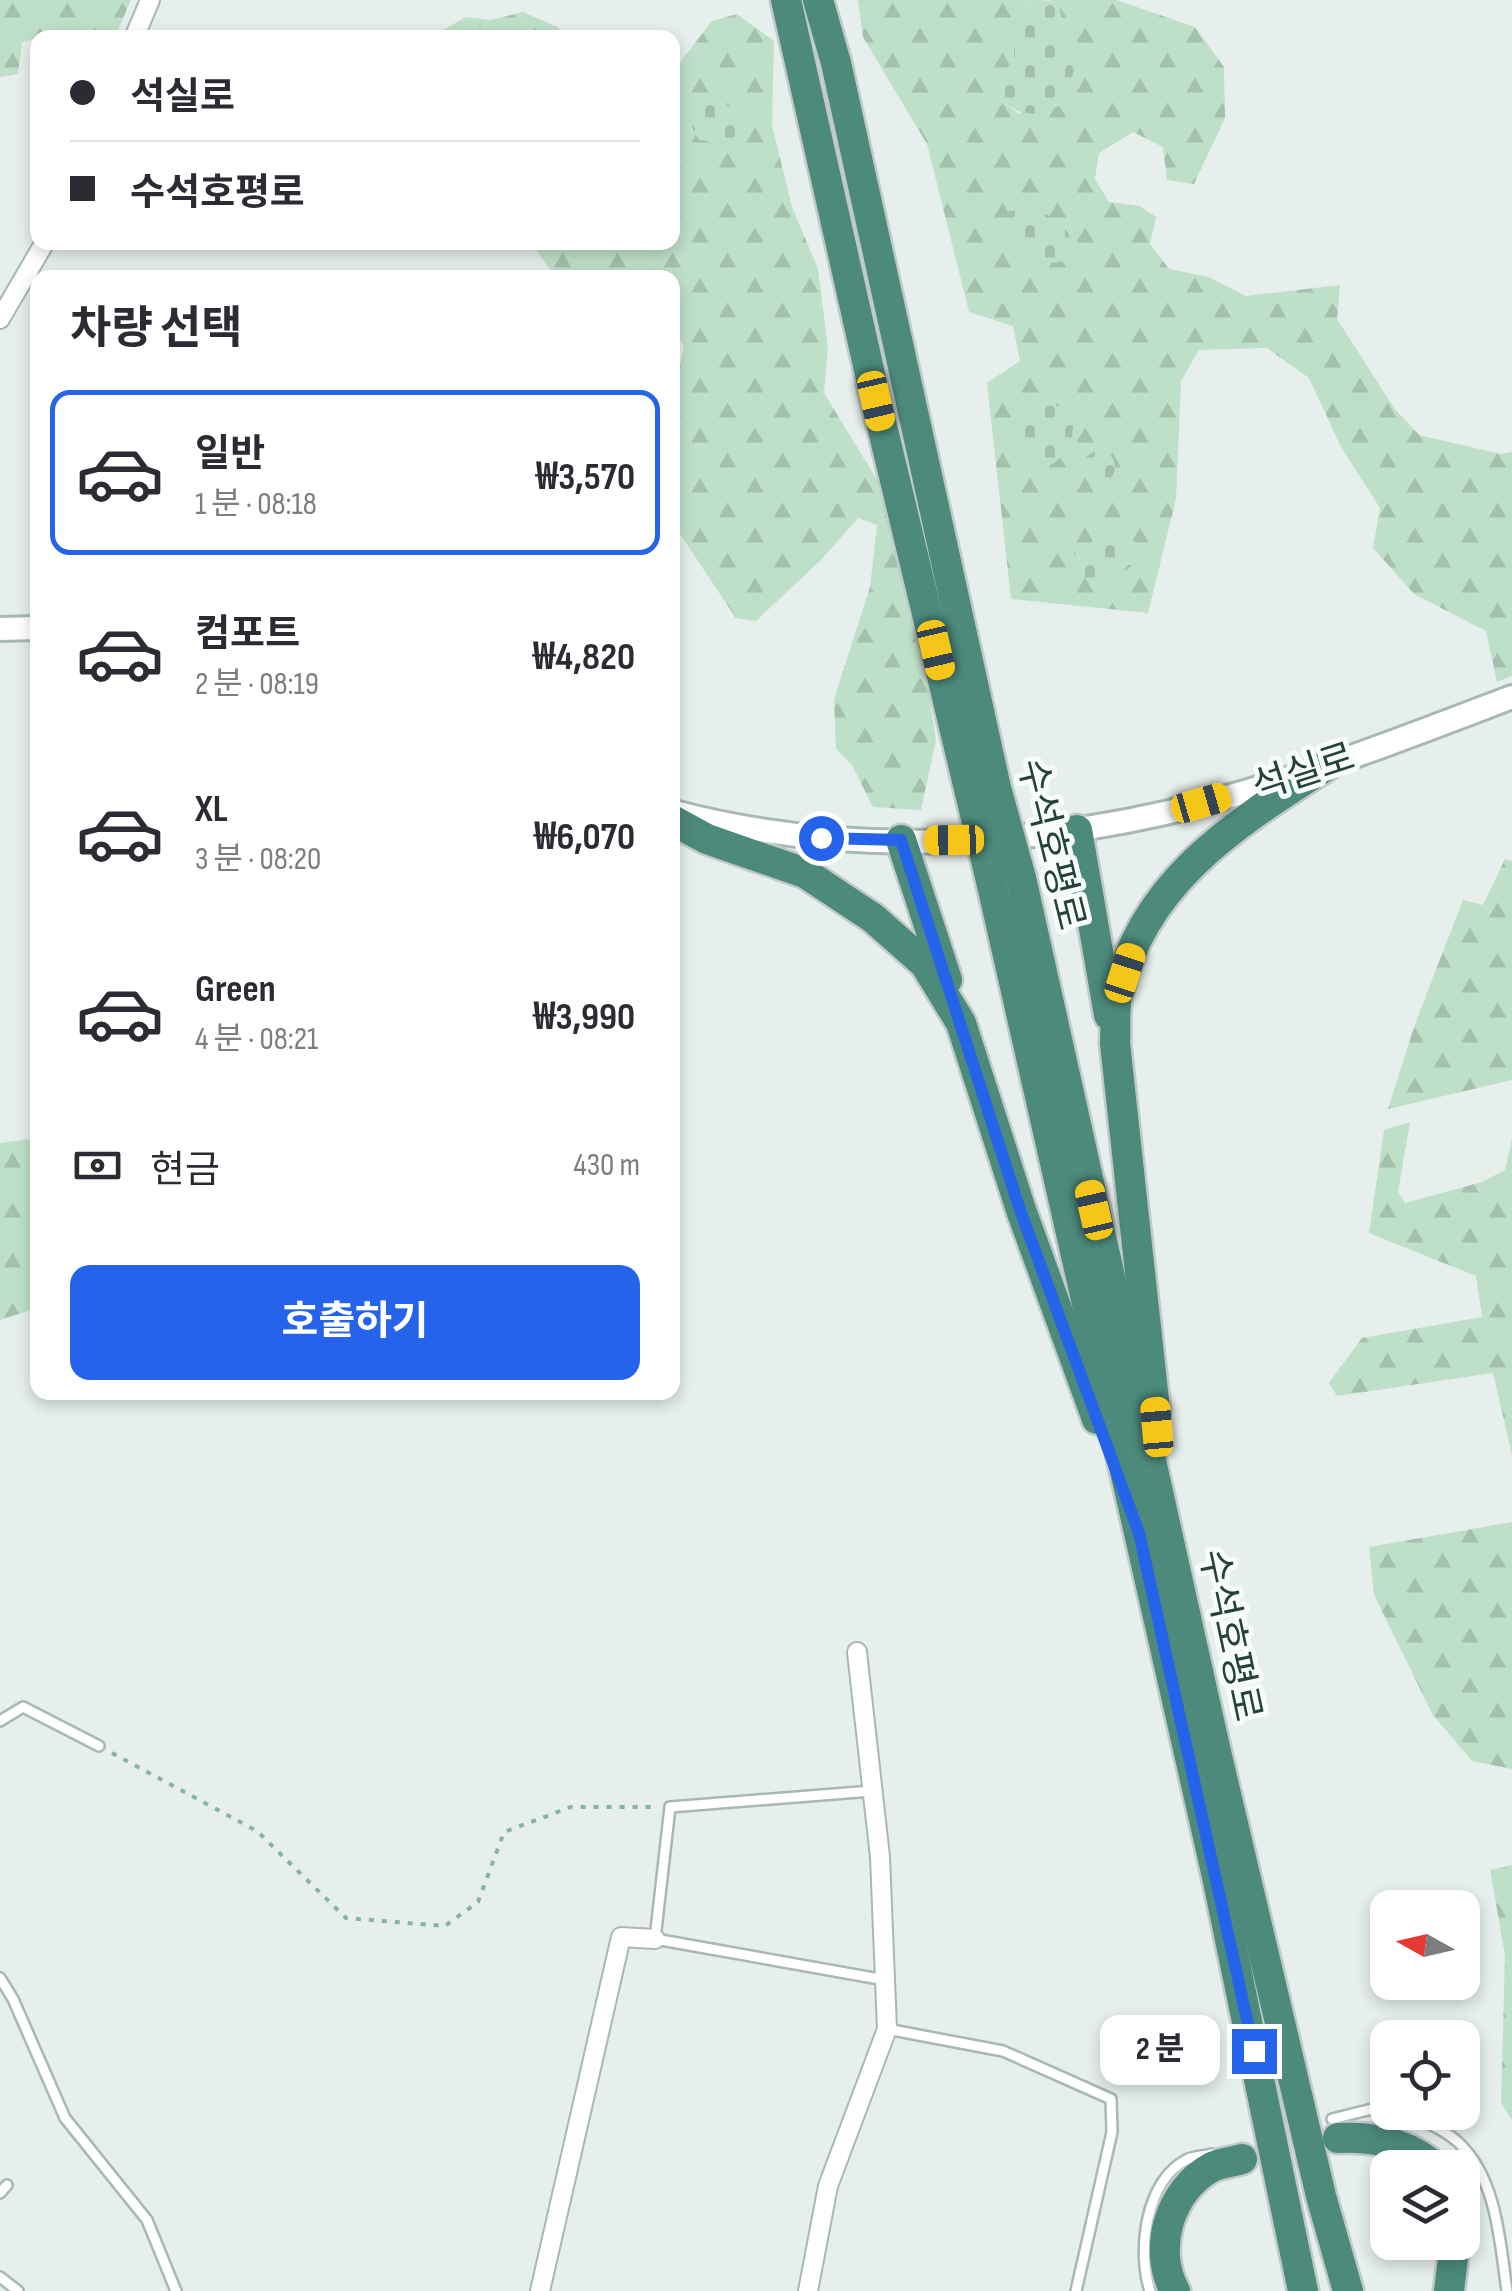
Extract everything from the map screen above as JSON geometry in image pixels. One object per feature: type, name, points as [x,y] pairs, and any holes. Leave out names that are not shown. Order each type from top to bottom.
[{"type":"highway","name":"수석호평로","points":[[786,0],[1006,882],[1153,1532],[1348,2291]]},
{"type":"highway","name":"수석호평로","points":[[818,0],[836,63],[983,791]]},
{"type":"highway","points":[[1153,1532],[1116,1042],[1117,998],[1134,947],[1180,875],[1212,843],[1329,764]]},
{"type":"highway","points":[[680,824],[707,839],[805,873],[873,918],[925,964],[961,1024]]},
{"type":"highway","points":[[1077,830],[1104,994],[1116,1042]]},
{"type":"highway","points":[[901,840],[1020,1210],[1153,1532]]},
{"type":"highway","name":"수석호평로","points":[[1153,1532],[1216,1872],[1302,2291]]},
{"type":"highway","points":[[1335,2128],[1410,2150]]},
{"type":"highway","points":[[1175,2291],[1168,2280],[1163,2253],[1167,2225],[1182,2194],[1209,2161],[1242,2154]]},
{"type":"highway","points":[[1284,2194],[1288,2291]]},
{"type":"highway","points":[[1449,2291],[1453,2260]]},
{"type":"street","points":[[137,30],[150,0]]},
{"type":"street","points":[[0,320],[40,250]]},
{"type":"street","points":[[0,630],[30,628]]},
{"type":"street","name":"석실로","points":[[680,814],[768,832],[901,840],[954,840],[1077,830],[1167,812],[1329,764],[1512,697]]},
{"type":"street","points":[[808,2291],[828,2186],[886,2029],[880,1857],[857,1652]]},
{"type":"street","points":[[540,2291],[621,1938],[654,1939]]},
{"type":"lane","points":[[0,1721],[24,1707],[99,1746]]},
{"type":"lane","points":[[872,1792],[670,1807],[654,1939],[885,1980]]},
{"type":"lane","points":[[0,1978],[65,2118],[147,2220],[176,2291]]},
{"type":"lane","points":[[886,2029],[1003,2050],[1111,2099],[1112,2132],[1076,2291]]},
{"type":"lane","points":[[1335,2128],[1370,2111]]},
{"type":"lane","points":[[1438,2130],[1457,2140],[1476,2161],[1490,2197],[1506,2291]]},
{"type":"lane","points":[[1150,2291],[1142,2256],[1149,2211],[1165,2181],[1186,2160],[1209,2161]]},
{"type":"lane","points":[[0,2277],[18,2291]]},
{"type":"path","points":[[99,1746],[257,1830],[346,1918],[445,1926],[478,1902],[504,1832],[571,1807],[670,1807]]},
{"type":"green space","points":[[0,0],[131,0],[118,30],[30,30],[30,40],[22,42],[18,74],[0,77]]},
{"type":"green space","points":[[858,0],[1039,0],[1025,6],[1013,32],[1014,59],[1005,72],[1000,100],[1019,114],[1074,70],[1064,46],[1059,3],[1047,0],[1116,0],[1195,27],[1224,67],[1225,118],[1194,184],[1167,180],[1163,147],[1133,132],[1099,153],[1095,179],[1109,202],[1140,206],[1156,217],[1150,244],[1169,269],[1209,277],[1246,296],[1340,285],[1337,319],[1394,408],[1419,435],[1501,454],[1512,452],[1512,676],[1497,682],[1486,631],[1414,594],[1373,548],[1380,508],[1341,447],[1309,378],[1267,348],[1199,350],[1181,381],[1176,499],[1148,613],[1011,599],[987,383],[1020,361],[1013,326],[969,312],[927,144],[863,37]]},
{"type":"green space","points":[[1039,0],[1059,2],[1064,46],[1074,70],[1064,104],[1031,114],[1000,100],[1005,72],[1014,58],[1013,32],[1025,6]]},
{"type":"green space","points":[[523,12],[560,30],[443,30],[466,17],[491,20]]},
{"type":"green space","points":[[737,14],[774,41],[772,125],[792,207],[818,269],[828,348],[824,393],[879,483],[925,670],[936,740],[921,810],[873,807],[852,765],[836,749],[834,699],[870,587],[877,525],[858,518],[822,559],[756,621],[736,618],[680,534],[680,364],[684,346],[680,340],[680,270],[550,270],[536,250],[680,250],[680,62],[712,21]]},
{"type":"green space","points":[[695,97],[727,105],[747,130],[730,143],[699,140],[682,109]]},
{"type":"green space","points":[[1034,208],[1057,221],[1068,233],[1070,259],[1053,263],[1008,240],[1004,224],[1009,211]]},
{"type":"green space","points":[[1042,405],[1061,406],[1074,419],[1071,447],[1053,464],[1032,455],[1017,437],[1022,415]]},
{"type":"green space","points":[[1099,451],[1110,456],[1115,467],[1110,478],[1099,483],[1088,478],[1083,467],[1088,456]]},
{"type":"green space","points":[[1126,537],[1135,542],[1136,561],[1130,567],[1109,578],[1076,575],[1074,551],[1099,538]]},
{"type":"green space","points":[[1505,859],[1512,861],[1512,1080],[1388,1109],[1415,1024],[1463,900],[1483,905]]},
{"type":"green space","points":[[1410,1122],[1398,1192],[1405,1203],[1482,1182],[1505,1170],[1512,1139],[1512,1455],[1493,1373],[1337,1396],[1329,1383],[1362,1338],[1482,1317],[1476,1276],[1369,1233],[1384,1130]]},
{"type":"green space","points":[[30,1139],[30,1310],[0,1320],[0,1143]]},
{"type":"green space","points":[[1512,1522],[1512,1769],[1472,1761],[1433,1715],[1374,1595],[1369,1547]]},
{"type":"green space","points":[[1512,1865],[1512,2120],[1501,2103],[1505,1955],[1490,1870]]},
{"type":"route","points":[[821,838],[901,840],[1020,1210],[1139,1533],[1254,2051]]}]
